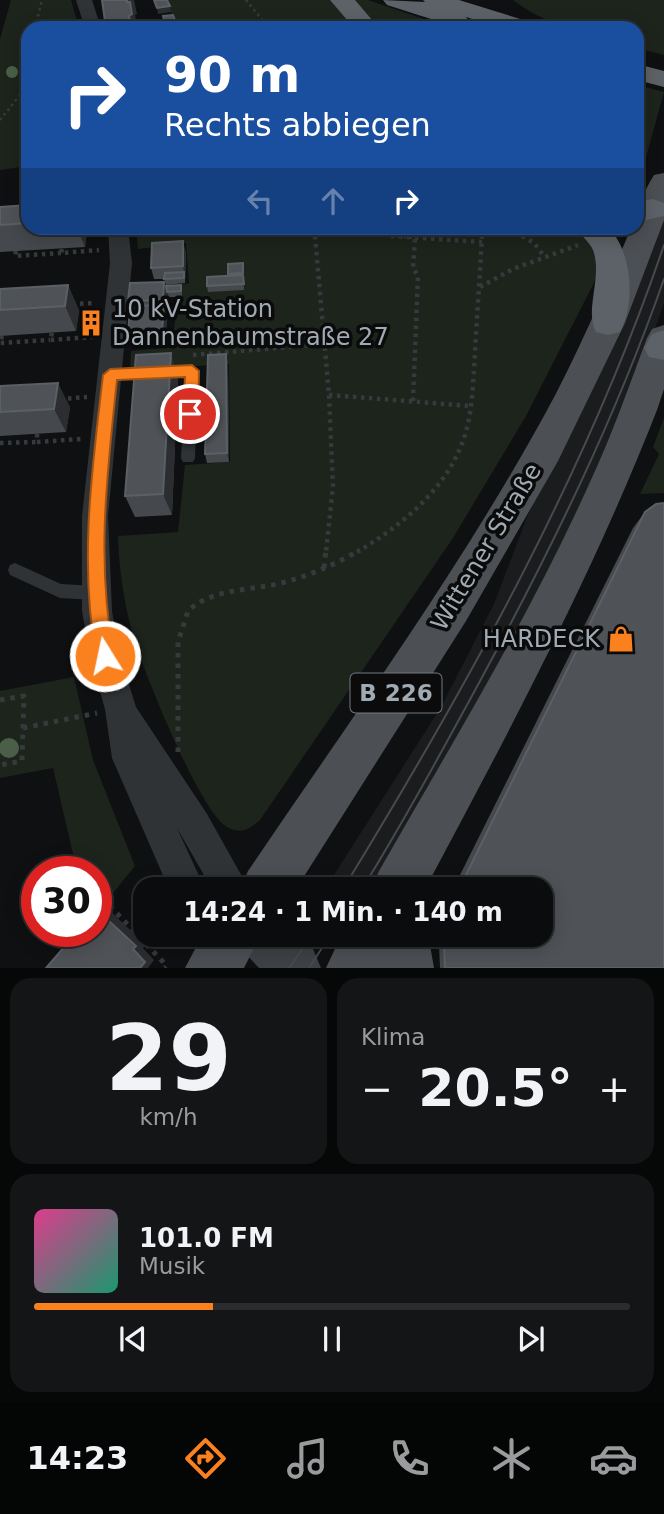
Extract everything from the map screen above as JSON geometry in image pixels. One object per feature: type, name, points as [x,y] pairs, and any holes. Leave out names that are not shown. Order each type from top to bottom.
[{"type":"highway","points":[[342,0],[361,21]]},
{"type":"highway","points":[[395,0],[460,21]]},
{"type":"highway","points":[[435,0],[502,21]]},
{"type":"highway","points":[[505,0],[540,21]]},
{"type":"highway","points":[[644,60],[664,65]]},
{"type":"highway","points":[[644,74],[664,79]]},
{"type":"highway","points":[[597,235],[610,250],[614,265],[608,323]]},
{"type":"main road","name":"Wittener Straße","points":[[644,221],[651,201]]},
{"type":"main road","name":"Wittener Straße","points":[[274,877],[490,544],[545,450],[608,323],[639,235]]},
{"type":"main road","points":[[405,877],[583,540],[628,442],[663,343]]},
{"type":"main road","points":[[353,968],[365,947]]},
{"type":"main road","points":[[404,947],[407,968]]},
{"type":"main road","points":[[228,949],[293,968]]},
{"type":"street","points":[[84,0],[91,21]]},
{"type":"street","points":[[119,238],[117,302],[95,516],[96,593],[105,656],[121,709],[128,758],[182,877]]},
{"type":"street","points":[[121,709],[225,877]]},
{"type":"lane","points":[[109,386],[192,371],[188,458]]},
{"type":"lane","points":[[15,570],[60,591],[96,593]]},
{"type":"path","points":[[37,21],[42,0]]},
{"type":"path","points":[[246,0],[263,21]]},
{"type":"path","points":[[0,120],[21,92]]},
{"type":"path","points":[[315,235],[330,395],[333,486],[324,569]]},
{"type":"path","points":[[381,235],[482,242]]},
{"type":"path","points":[[164,781],[180,747],[178,642],[180,627],[188,611],[211,598],[285,582],[324,569],[375,544],[409,516],[438,484],[463,447],[471,406],[482,235]]},
{"type":"path","points":[[479,287],[544,256],[534,243],[520,235]]},
{"type":"path","points":[[16,251],[15,256],[62,251],[119,238]]},
{"type":"path","points":[[413,401],[418,276],[413,268],[415,238]]},
{"type":"path","points":[[66,304],[117,302]]},
{"type":"path","points":[[50,340],[52,333]]},
{"type":"path","points":[[2,336],[0,343],[114,336]]},
{"type":"path","points":[[191,355],[325,344]]},
{"type":"path","points":[[54,399],[109,386]]},
{"type":"path","points":[[330,395],[471,406]]},
{"type":"path","points":[[37,434],[37,442]]},
{"type":"path","points":[[0,443],[103,438]]},
{"type":"path","points":[[0,700],[24,696],[22,761],[0,765]]},
{"type":"path","points":[[23,728],[78,717]]},
{"type":"path","points":[[112,908],[165,968]]},
{"type":"shaded area","points":[[11,0],[71,0],[77,21],[21,21],[21,167],[0,170],[0,39]]},
{"type":"shaded area","points":[[166,0],[337,0],[355,21],[174,21]]},
{"type":"shaded area","points":[[349,0],[368,0],[430,21],[368,21]]},
{"type":"shaded area","points":[[513,0],[664,0],[664,55],[644,50],[644,21],[550,21]]},
{"type":"shaded area","points":[[644,87],[664,92],[644,165]]},
{"type":"shaded area","points":[[664,203],[664,303],[643,364],[576,524],[387,877],[333,877],[441,707],[494,604],[534,499]]},
{"type":"shaded area","points":[[137,235],[593,236],[599,273],[526,416],[453,538],[260,820],[241,831],[227,827],[216,816],[188,769],[139,653],[125,599],[118,536],[178,532],[185,465],[230,462],[229,364],[130,370],[131,351],[172,347],[179,285],[189,283],[186,243],[138,249]]},
{"type":"shaded area","points":[[664,418],[664,493],[640,494],[659,454],[653,447]]},
{"type":"shaded area","points":[[74,677],[93,760],[135,866],[112,894],[112,856],[74,856],[53,768],[0,778],[0,691]]},
{"type":"building","points":[[102,0],[130,2],[130,21],[105,21]]},
{"type":"building","points":[[154,0],[167,0],[170,6],[157,8]]},
{"type":"building","points":[[173,15],[175,21],[164,21],[163,16]]},
{"type":"building","points":[[21,206],[21,224],[0,225],[0,207]]},
{"type":"building","points":[[183,241],[183,266],[151,268],[152,243]]},
{"type":"building","points":[[243,263],[243,273],[228,274],[228,264]]},
{"type":"building","points":[[184,272],[184,278],[164,279],[165,273]]},
{"type":"building","points":[[243,275],[244,284],[207,286],[207,277]]},
{"type":"building","points":[[164,282],[163,300],[128,301],[130,283]]},
{"type":"building","points":[[68,285],[65,306],[0,310],[0,289]]},
{"type":"building","points":[[181,285],[181,291],[167,292],[166,286]]},
{"type":"building","points":[[164,305],[162,332],[128,335],[130,306]]},
{"type":"building","points":[[171,353],[163,494],[125,496],[136,355]]},
{"type":"building","points":[[226,354],[227,453],[205,454],[208,355]]},
{"type":"building","points":[[58,383],[54,409],[0,412],[0,386]]},
{"type":"building","name":"HARDECK","points":[[664,503],[664,968],[445,968],[444,947],[553,947],[553,877],[465,877],[645,512],[656,504]]},
{"type":"building","points":[[112,924],[133,943],[133,949],[145,962],[140,968],[46,968],[64,947],[112,947]]},
{"type":"tram line","points":[[350,877],[435,734],[522,576],[599,413],[664,245]]},
{"type":"tram line","points":[[369,877],[408,812],[506,632],[556,533],[625,382],[664,279]]},
{"type":"tram line","points":[[289,968],[304,947]]},
{"type":"tram line","points":[[309,968],[323,947]]},
{"type":"place","name":"10 kV-Station Dannenbaumstraße 27","points":[[91,323]]},
{"type":"place","name":"HARDECK","points":[[621,639]]},
{"type":"route","points":[[105,656],[97,611],[95,516],[110,375],[192,371],[190,414]]}]
